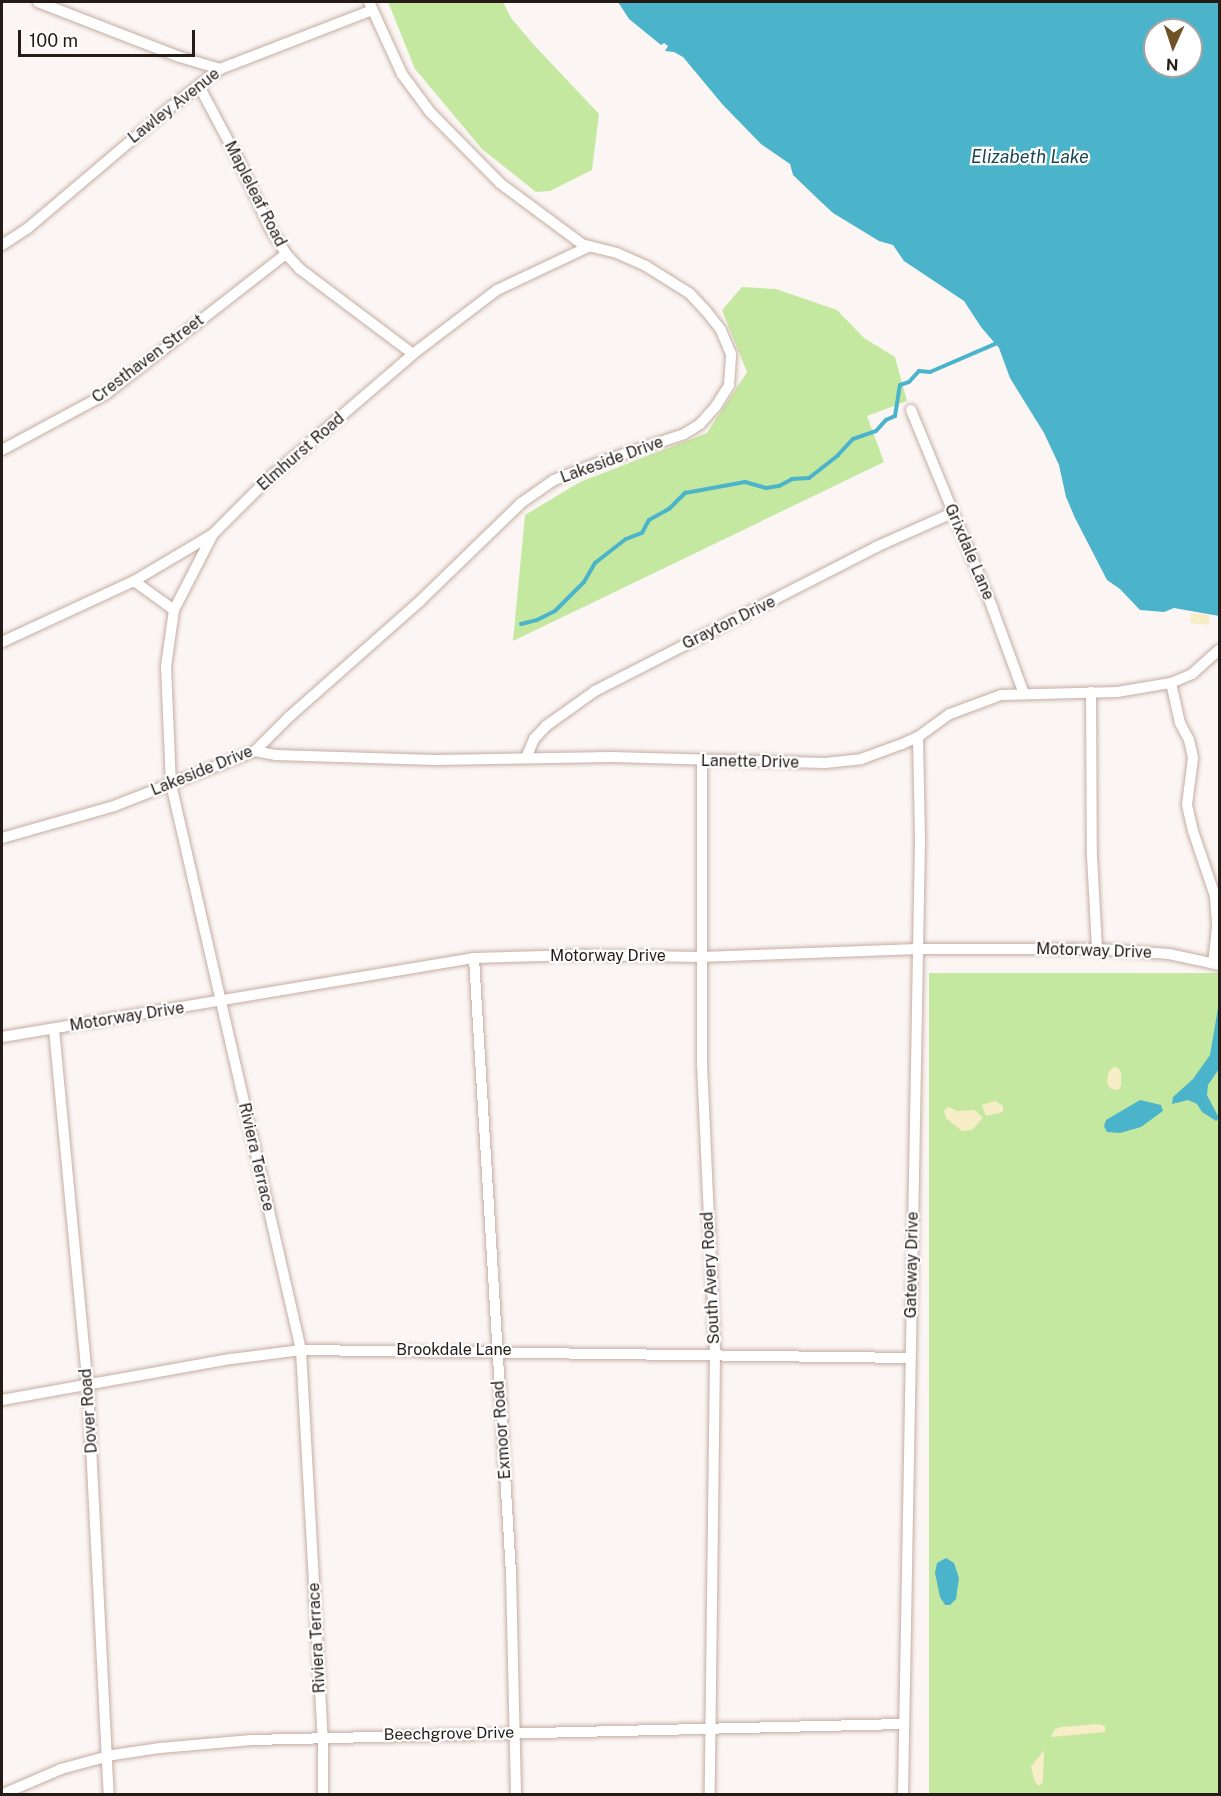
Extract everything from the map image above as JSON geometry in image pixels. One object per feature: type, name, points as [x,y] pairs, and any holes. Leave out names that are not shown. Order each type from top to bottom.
[{"type":"street","points":[[38,2],[180,57],[220,69]]},
{"type":"street","name":"Lawley Avenue","points":[[2,245],[28,228],[131,139],[220,69],[370,6]]},
{"type":"street","name":"Lakeside Drive","points":[[2,838],[114,806],[255,751],[289,717],[420,601],[521,503],[554,480],[603,460],[684,434],[700,424],[716,406],[729,384],[731,354],[721,330],[689,293],[646,266],[573,238],[500,183],[430,112],[402,74],[370,6]]},
{"type":"street","name":"Mapleleaf Road","points":[[199,86],[239,161],[270,228],[286,254],[300,269],[413,354]]},
{"type":"street","name":"Elmhurst Road","points":[[2,642],[134,581],[213,534],[269,478],[413,354],[497,290],[590,246]]},
{"type":"street","name":"Cresthaven Street","points":[[2,450],[106,394],[286,254]]},
{"type":"street","name":"Grixdale Lane","points":[[911,410],[992,607],[1024,694]]},
{"type":"street","name":"Grayton Drive","points":[[526,758],[534,739],[546,726],[596,691],[876,547],[952,513]]},
{"type":"street","name":"Riviera Terrace","points":[[213,534],[174,610],[166,666],[171,783],[301,1350],[323,1738],[323,1794]]},
{"type":"street","points":[[134,581],[174,610]]},
{"type":"street","name":"Lanette Drive","points":[[255,751],[276,755],[435,760],[611,757],[825,764],[861,759],[918,736],[950,714],[1002,695],[1117,692],[1170,683],[1192,674],[1219,650]]},
{"type":"street","points":[[1170,683],[1180,723],[1189,740],[1193,758],[1187,805],[1215,896],[1216,964]]},
{"type":"street","points":[[1091,692],[1092,856],[1096,949]]},
{"type":"street","name":"Gateway Drive","points":[[903,1794],[920,841],[918,736]]},
{"type":"street","name":"South Avery Road","points":[[702,761],[700,957],[702,1064],[715,1355],[710,1794]]},
{"type":"street","name":"Motorway Drive","points":[[2,1037],[474,958],[584,955],[700,957],[918,949],[1096,949],[1169,954],[1216,964]]},
{"type":"street","name":"Exmoor Road","points":[[474,958],[511,1574],[516,1794]]},
{"type":"street","name":"Dover Road","points":[[54,1029],[88,1386],[109,1794]]},
{"type":"street","name":"Brookdale Lane","points":[[2,1401],[231,1359],[301,1350],[496,1350],[910,1358]]},
{"type":"street","name":"Beechgrove Drive","points":[[3,1794],[61,1769],[107,1757],[172,1747],[323,1738],[904,1724]]},
{"type":"green space","points":[[388,2],[503,2],[511,18],[534,45],[599,114],[592,170],[550,191],[536,192],[482,149],[415,69]]},
{"type":"green space","points":[[742,287],[776,289],[837,310],[864,338],[895,357],[907,401],[867,416],[884,462],[513,641],[525,515],[580,482],[707,433],[747,372],[722,310]]},
{"type":"green space","points":[[929,973],[1219,973],[1219,1794],[929,1794]]},
{"type":"sand","points":[[1191,613],[1210,615],[1209,625],[1190,623]]},
{"type":"sand","points":[[1113,1067],[1118,1068],[1121,1073],[1121,1086],[1118,1090],[1111,1089],[1107,1083],[1108,1074]]},
{"type":"sand","points":[[995,1101],[1003,1106],[1003,1112],[986,1116],[982,1105]]},
{"type":"sand","points":[[948,1107],[957,1111],[975,1110],[983,1118],[972,1130],[962,1131],[946,1118],[944,1111]]},
{"type":"sand","points":[[1098,1724],[1105,1726],[1105,1732],[1051,1737],[1054,1730],[1061,1727]]},
{"type":"sand","points":[[1044,1750],[1043,1782],[1039,1786],[1035,1782],[1031,1767]]},
{"type":"water","name":"Elizabeth Lake","points":[[618,2],[1219,2],[1219,616],[1174,608],[1164,612],[1140,610],[1120,589],[1107,580],[1066,497],[1059,465],[1044,433],[1010,378],[999,348],[981,327],[964,301],[904,261],[893,245],[879,241],[833,213],[793,175],[790,164],[761,144],[723,105],[683,57],[674,52],[665,51],[668,46],[664,43],[661,45],[629,19]]},
{"type":"water","points":[[1219,1002],[1219,1069],[1208,1085],[1207,1095],[1219,1118],[1216,1121],[1202,1112],[1197,1104],[1188,1100],[1172,1104],[1173,1097],[1193,1079],[1210,1055]]},
{"type":"water","points":[[1140,1100],[1161,1105],[1163,1111],[1141,1127],[1120,1133],[1107,1132],[1104,1126],[1106,1120]]},
{"type":"water","points":[[946,1558],[954,1563],[959,1578],[956,1599],[950,1605],[945,1605],[940,1597],[935,1573],[937,1563]]},
{"type":"waterway","points":[[521,624],[537,620],[555,611],[584,582],[595,563],[626,539],[642,533],[649,520],[669,509],[685,493],[745,482],[766,488],[779,486],[792,479],[809,478],[838,455],[853,439],[876,431],[886,420],[895,416],[900,385],[909,382],[919,371],[930,372],[995,344]]}]
